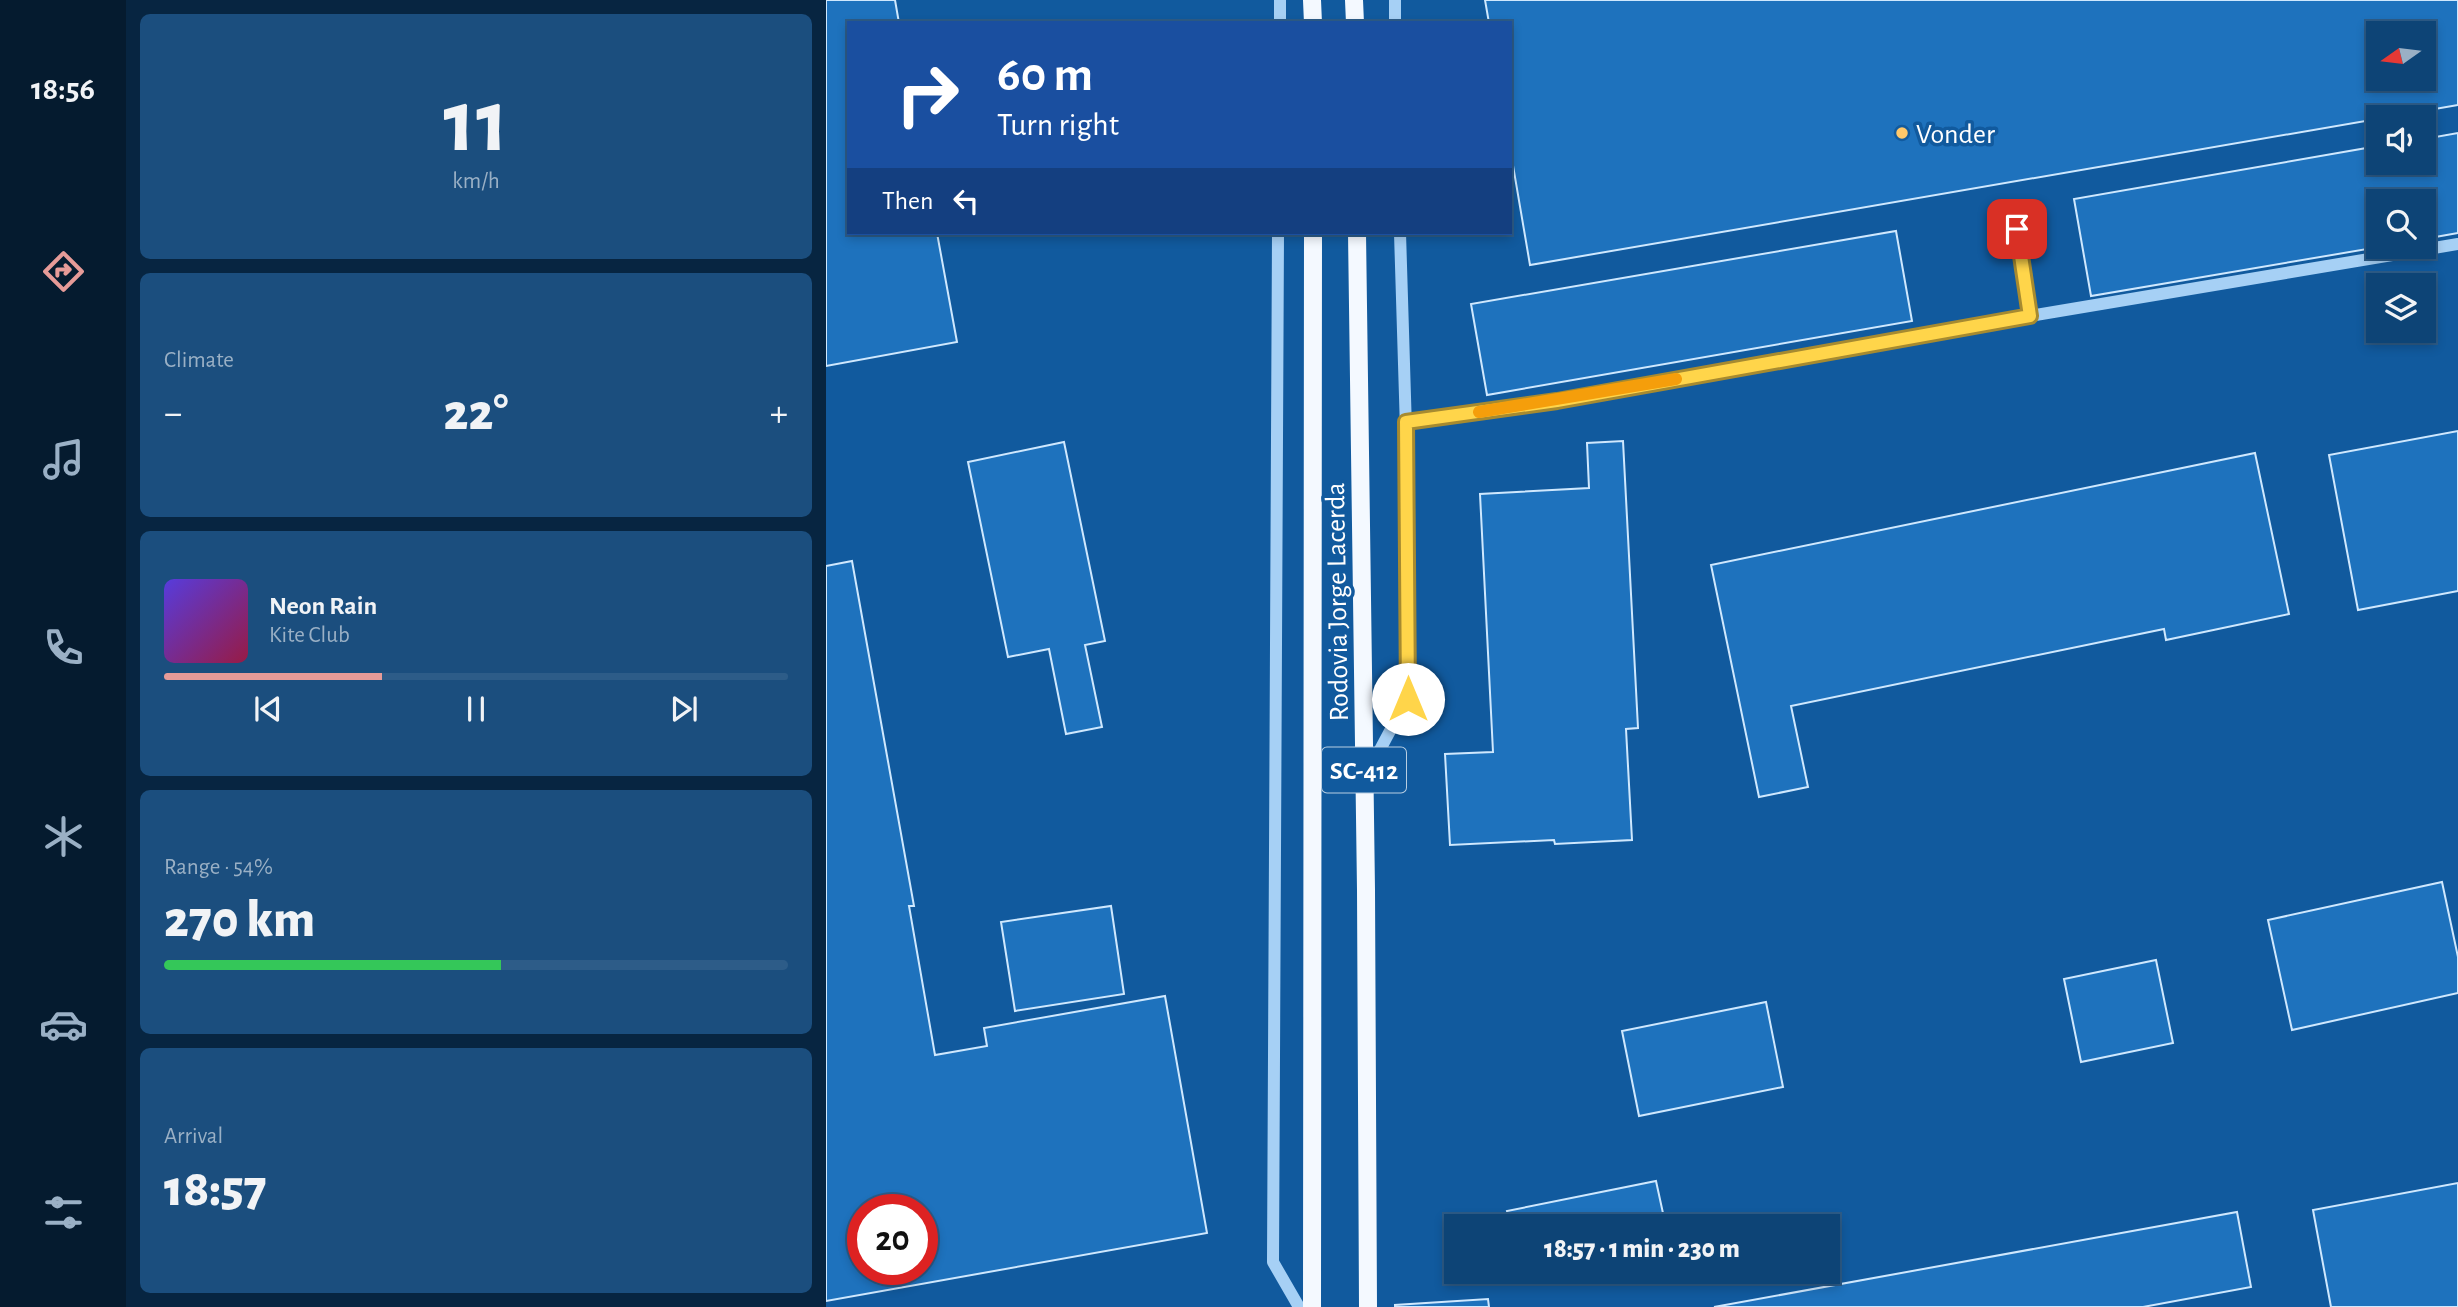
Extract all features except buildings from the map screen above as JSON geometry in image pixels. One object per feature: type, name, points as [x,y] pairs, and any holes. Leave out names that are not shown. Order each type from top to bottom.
[{"type":"main road","points":[[1312,0],[1313,21]]},
{"type":"main road","points":[[1354,0],[1355,21]]},
{"type":"main road","name":"Rodovia Jorge Lacerda","points":[[1312,1307],[1313,235]]},
{"type":"main road","name":"Rodovia Jorge Lacerda","points":[[1357,235],[1368,1307]]},
{"type":"lane","points":[[1280,0],[1280,21]]},
{"type":"lane","points":[[1395,0],[1395,21]]},
{"type":"lane","points":[[2017,229],[2030,316]]},
{"type":"lane","points":[[1278,235],[1273,1262],[1299,1307]]},
{"type":"lane","points":[[1364,779],[1408,699],[1406,422],[1399,235]]},
{"type":"lane","points":[[1406,422],[1557,401],[2030,316],[2458,244]]},
{"type":"slow traffic","points":[[1479,412],[1676,379]]},
{"type":"place","name":"Vonder","points":[[1902,133]]},
{"type":"route","points":[[1408,699],[1406,422],[1557,401],[2030,316],[2017,229]]}]
